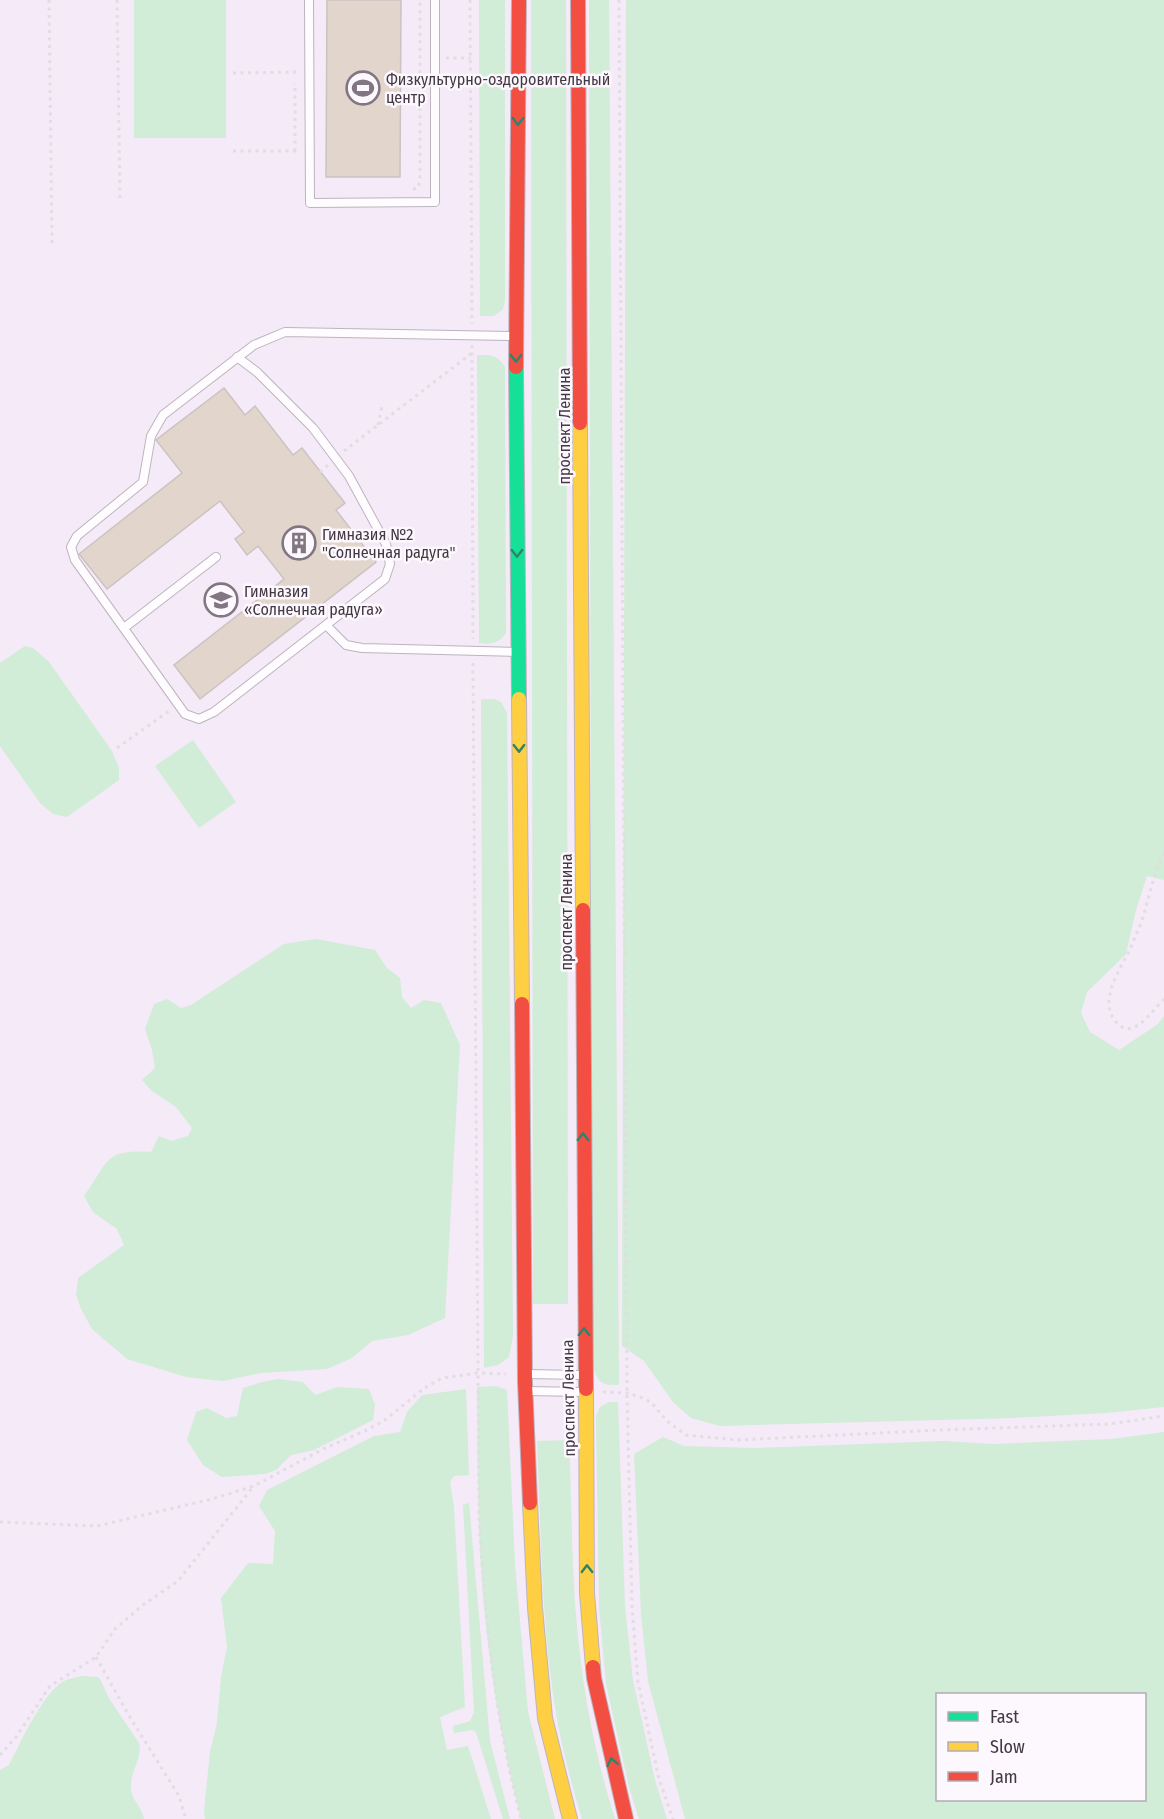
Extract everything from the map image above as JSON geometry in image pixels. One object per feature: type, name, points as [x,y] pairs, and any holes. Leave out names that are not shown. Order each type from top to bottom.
[{"type":"street","points":[[519,0],[516,336],[525,1391],[544,1718],[570,1819]]},
{"type":"street","name":"проспект Ленина","points":[[578,0],[584,1392],[587,1593],[594,1678],[626,1819]]},
{"type":"lane","points":[[309,0],[310,203],[435,202],[435,0]]},
{"type":"lane","points":[[237,357],[257,372],[313,428],[349,476],[386,544],[390,564],[385,579],[214,712],[199,718],[185,714],[75,560],[71,547],[77,536],[143,482],[151,436],[163,415],[237,357],[254,345],[285,332],[516,336]]},
{"type":"lane","points":[[124,628],[216,557]]},
{"type":"lane","points":[[326,625],[346,645],[362,648],[518,652]]},
{"type":"lane","points":[[525,1374],[584,1375]]},
{"type":"lane","points":[[525,1391],[584,1392]]},
{"type":"path","points":[[49,0],[52,247]]},
{"type":"path","points":[[117,0],[120,198]]},
{"type":"path","points":[[407,191],[418,188],[420,180],[420,0]]},
{"type":"path","points":[[470,0],[479,1517],[484,1606],[500,1727],[521,1819]]},
{"type":"path","points":[[619,0],[627,1393],[632,1606],[638,1682],[659,1779],[673,1819]]},
{"type":"path","points":[[233,73],[310,72]]},
{"type":"path","points":[[233,151],[310,152]]},
{"type":"path","points":[[320,472],[472,353]]},
{"type":"path","points":[[377,426],[382,406]]},
{"type":"path","points":[[117,748],[179,705]]},
{"type":"path","points":[[1164,854],[1158,865],[1132,946],[1116,977],[1109,998],[1110,1011],[1117,1023],[1125,1029],[1133,1029],[1164,999]]},
{"type":"path","points":[[0,1522],[98,1526],[212,1499],[254,1486],[385,1420],[423,1389],[449,1376],[477,1373],[525,1374]]},
{"type":"path","points":[[584,1392],[627,1393],[651,1402],[667,1421],[686,1435],[737,1440],[1109,1424],[1164,1416]]},
{"type":"path","points":[[0,1755],[16,1737],[50,1686],[96,1657],[116,1629],[143,1605],[178,1581],[254,1486]]},
{"type":"path","points":[[96,1657],[179,1796],[186,1819]]},
{"type":"green space","points":[[134,0],[226,0],[226,138],[134,138]]},
{"type":"green space","points":[[479,0],[505,0],[505,300],[503,309],[494,316],[480,316]]},
{"type":"green space","points":[[531,0],[566,0],[568,1304],[533,1304]]},
{"type":"green space","points":[[589,0],[609,0],[619,1385],[601,1382],[592,1364]]},
{"type":"green space","points":[[626,0],[1164,0],[1164,880],[1147,876],[1126,954],[1087,992],[1081,1013],[1090,1032],[1119,1050],[1158,1024],[1164,1016],[1164,1407],[1013,1418],[720,1426],[691,1418],[673,1402],[644,1361],[622,1346]]},
{"type":"green space","points":[[477,355],[494,356],[505,367],[506,633],[498,641],[488,644],[479,643]]},
{"type":"green space","points":[[25,646],[33,648],[49,662],[112,751],[119,768],[119,780],[67,817],[53,814],[40,803],[0,746],[0,663]]},
{"type":"green space","points":[[481,699],[494,699],[501,702],[507,713],[513,1336],[509,1357],[498,1365],[484,1368]]},
{"type":"green space","points":[[193,740],[236,802],[199,828],[155,766]]},
{"type":"green space","points":[[316,939],[375,950],[387,968],[400,978],[402,997],[411,1008],[424,1000],[441,1003],[460,1045],[445,1318],[408,1335],[372,1341],[352,1358],[327,1369],[261,1373],[223,1381],[186,1377],[127,1359],[92,1329],[76,1295],[78,1278],[124,1245],[117,1229],[93,1212],[84,1196],[104,1166],[115,1156],[124,1153],[151,1152],[159,1136],[171,1141],[188,1136],[192,1128],[176,1107],[152,1091],[142,1080],[155,1068],[145,1029],[154,1004],[167,999],[181,1008],[191,1005],[284,944]]},
{"type":"green space","points":[[278,1379],[303,1382],[315,1395],[337,1387],[369,1389],[375,1405],[373,1420],[314,1450],[291,1455],[276,1470],[265,1474],[222,1477],[203,1465],[187,1440],[196,1412],[207,1408],[226,1418],[237,1416],[243,1388]]},
{"type":"green space","points":[[496,1386],[507,1390],[515,1564],[528,1712],[555,1819],[521,1819],[503,1740],[490,1661],[480,1552],[477,1387]]},
{"type":"green space","points":[[466,1389],[469,1475],[454,1476],[450,1482],[454,1507],[465,1707],[440,1717],[447,1750],[468,1746],[491,1819],[205,1819],[210,1752],[217,1723],[221,1677],[227,1647],[221,1598],[248,1563],[273,1564],[275,1531],[259,1506],[267,1490],[374,1436],[400,1432],[407,1412],[422,1395]]},
{"type":"green space","points":[[609,1402],[618,1402],[625,1606],[633,1680],[655,1780],[667,1819],[639,1819],[629,1787],[606,1684],[599,1607],[596,1416],[600,1407]]},
{"type":"green space","points":[[1164,1432],[1164,1819],[685,1819],[648,1681],[641,1614],[634,1454],[663,1437],[684,1446],[754,1448],[943,1441],[993,1444],[1111,1439]]},
{"type":"green space","points":[[569,1440],[575,1604],[580,1652],[586,1700],[596,1748],[615,1819],[582,1819],[563,1750],[550,1674],[542,1574],[537,1441]]},
{"type":"green space","points":[[469,1503],[490,1741],[510,1819],[503,1819],[476,1732],[472,1730],[454,1733],[453,1726],[470,1721],[474,1712],[463,1505]]},
{"type":"green space","points":[[82,1676],[100,1679],[110,1700],[139,1743],[139,1754],[131,1789],[144,1819],[0,1819],[0,1770],[9,1765],[48,1696],[64,1681]]},
{"type":"building","name":"Физкультурно-оздоровительный центр","points":[[327,0],[401,0],[400,177],[326,177]]},
{"type":"building","name":"Гимназия №2 \"Солнечная радуга\"","points":[[224,388],[245,415],[255,406],[293,455],[302,448],[345,503],[336,510],[376,562],[200,699],[174,665],[284,579],[258,546],[247,555],[235,539],[244,532],[220,501],[107,589],[79,554],[182,473],[156,440]]},
{"type":"traffic: fast","points":[[516,367],[519,699]]},
{"type":"traffic: slow","points":[[580,423],[583,910]]},
{"type":"traffic: slow","points":[[519,699],[522,1004]]},
{"type":"traffic: slow","points":[[586,1389],[587,1593],[593,1667]]},
{"type":"traffic: slow","points":[[530,1503],[535,1608],[545,1718],[570,1819]]},
{"type":"traffic: jam","points":[[516,367],[519,0]]},
{"type":"traffic: jam","points":[[578,0],[580,423]]},
{"type":"traffic: jam","points":[[583,910],[586,1389]]},
{"type":"traffic: jam","points":[[522,1004],[525,1382],[530,1503]]},
{"type":"traffic: jam","points":[[593,1667],[626,1819]]},
{"type":"place","name":"Физкультурно-оздоровительный центр","points":[[363,88]]},
{"type":"place","name":"Гимназия №2 \"Солнечная радуга\"","points":[[299,543]]},
{"type":"place","name":"Гимназия «Солнечная радуга»","points":[[221,600]]}]
